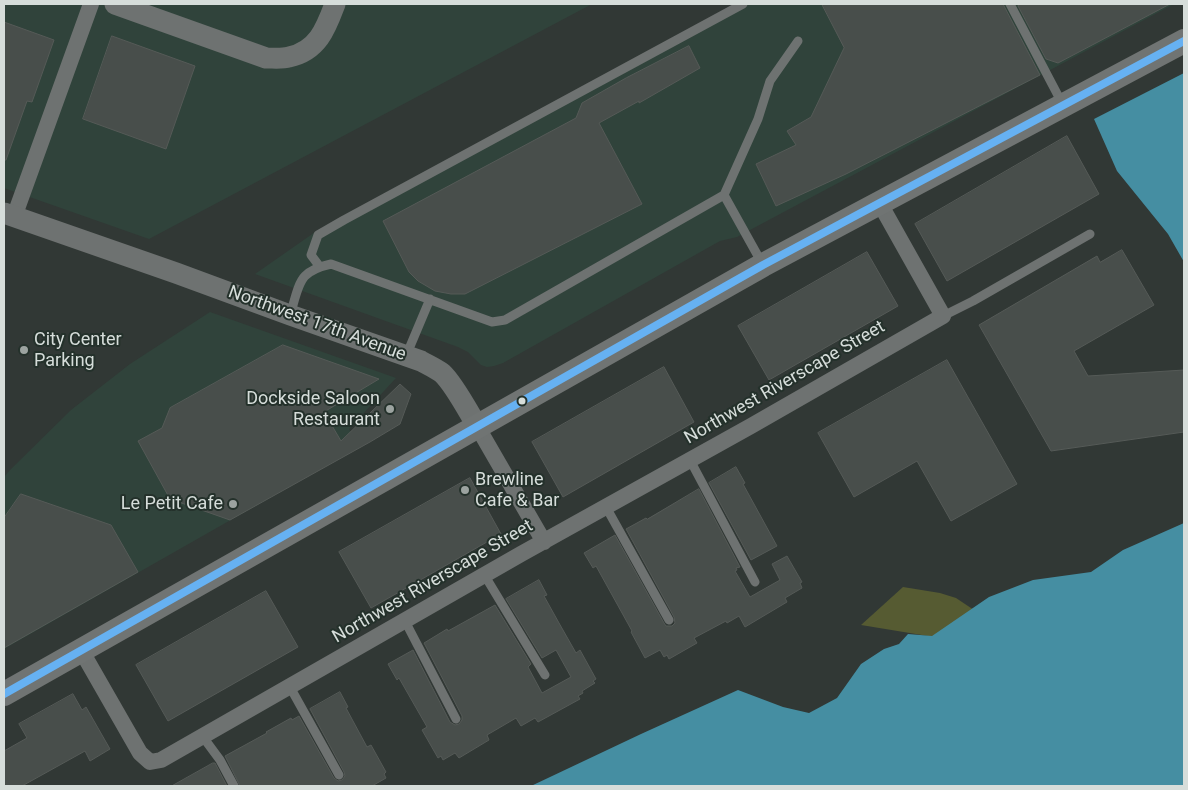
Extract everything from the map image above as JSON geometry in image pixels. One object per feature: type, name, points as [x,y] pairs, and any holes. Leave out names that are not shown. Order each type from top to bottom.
[{"type":"main road","points":[[4,694],[763,265],[1184,41]]},
{"type":"street","points":[[9,215],[91,4]]},
{"type":"street","points":[[115,4],[266,58],[289,57],[303,53],[311,48],[323,33],[335,4]]},
{"type":"street","points":[[880,202],[943,316]]},
{"type":"street","name":"Northwest 17th Avenue","points":[[9,215],[176,273],[433,367],[443,374],[458,394],[544,542]]},
{"type":"street","name":"Northwest Riverscape Street","points":[[81,650],[140,753],[150,762],[162,760],[943,316]]},
{"type":"lane","points":[[320,267],[311,255],[318,235],[743,4]]},
{"type":"lane","points":[[1011,6],[1063,105]]},
{"type":"lane","points":[[290,315],[305,276],[320,267],[331,264],[492,322],[505,320],[724,195],[758,119],[770,80],[798,41]]},
{"type":"lane","points":[[724,195],[763,265]]},
{"type":"lane","points":[[943,316],[1090,234]]},
{"type":"lane","points":[[406,356],[430,299]]},
{"type":"lane","points":[[690,460],[755,582]]},
{"type":"lane","points":[[606,507],[669,620]]},
{"type":"lane","points":[[485,576],[545,676]]},
{"type":"lane","points":[[405,621],[456,719]]},
{"type":"lane","points":[[290,687],[338,776]]},
{"type":"lane","points":[[203,737],[220,760],[234,786]]},
{"type":"shaded area","points":[[4,4],[592,4],[149,239],[4,188]]},
{"type":"shaded area","points":[[744,4],[1174,4],[737,237],[720,241],[503,363],[494,366],[487,367],[481,365],[468,352],[458,347],[255,274],[318,230]]},
{"type":"shaded area","points":[[210,312],[396,378],[349,429],[359,447],[4,649],[4,477],[71,410],[130,364]]},
{"type":"green space","points":[[903,587],[940,593],[956,598],[974,610],[934,637],[861,625]]},
{"type":"water","points":[[1184,73],[1184,262],[1168,234],[1117,171],[1094,119]]},
{"type":"water","points":[[1184,523],[1184,786],[531,786],[738,690],[783,707],[809,713],[837,698],[861,664],[884,649],[899,644],[908,634],[932,636],[989,597],[1033,580],[1091,572],[1123,550]]},
{"type":"building","points":[[822,4],[1003,4],[1040,75],[846,174],[776,206],[756,164],[796,145],[787,131],[811,117],[844,48]]},
{"type":"building","points":[[1022,4],[1170,4],[1058,63],[1046,59],[1018,6]]},
{"type":"building","points":[[4,22],[54,40],[32,102],[27,101],[6,160],[4,160]]},
{"type":"building","points":[[112,36],[195,66],[166,149],[83,119]]},
{"type":"building","points":[[689,46],[700,68],[639,103],[639,101],[599,123],[642,204],[465,294],[435,291],[418,281],[409,272],[383,221],[576,118],[582,103]]},
{"type":"building","points":[[1067,136],[1099,194],[947,281],[915,224]]},
{"type":"building","points":[[1122,250],[1154,305],[1074,351],[1088,376],[1184,370],[1184,432],[1051,451],[979,325],[1097,256],[1100,262]]},
{"type":"building","points":[[867,252],[898,306],[769,380],[738,326]]},
{"type":"building","points":[[283,345],[379,379],[324,412],[341,441],[400,384],[411,394],[400,424],[230,520],[170,499],[138,441],[162,428],[170,408]]},
{"type":"building","points":[[947,360],[1017,484],[951,521],[917,461],[854,497],[818,433]]},
{"type":"building","points":[[664,367],[694,422],[563,497],[532,442]]},
{"type":"building","points":[[736,467],[745,483],[743,484],[777,546],[751,560],[709,483]]},
{"type":"building","points":[[470,478],[501,534],[371,608],[339,552]]},
{"type":"building","points":[[699,489],[740,567],[736,568],[737,570],[735,571],[750,597],[780,580],[772,564],[787,556],[802,582],[800,583],[802,588],[785,598],[787,602],[745,627],[739,616],[694,638],[697,643],[669,659],[667,655],[664,657],[660,650],[645,658],[596,566],[593,568],[584,553],[615,535],[664,623],[666,626],[672,626],[675,623],[674,617],[626,529]]},
{"type":"building","points":[[21,494],[111,525],[138,572],[4,648],[4,518]]},
{"type":"building","points":[[539,580],[547,595],[544,596],[576,653],[580,650],[596,679],[593,681],[595,683],[582,691],[583,693],[578,696],[580,699],[538,722],[535,718],[521,726],[516,718],[487,735],[489,740],[459,758],[455,753],[443,760],[441,756],[438,758],[422,730],[427,727],[399,678],[397,680],[388,664],[413,650],[450,722],[455,725],[459,724],[462,716],[424,643],[495,605],[531,664],[528,667],[542,693],[571,677],[556,650],[542,658],[506,599]]},
{"type":"building","points":[[266,591],[298,647],[168,721],[136,665]]},
{"type":"building","points":[[340,692],[348,707],[346,708],[367,747],[371,745],[386,772],[384,774],[386,778],[372,786],[240,786],[225,756],[291,718],[292,720],[299,716],[334,778],[338,781],[342,780],[345,776],[344,772],[310,709]]},
{"type":"building","points":[[73,694],[82,710],[86,707],[110,749],[90,761],[85,751],[22,786],[4,786],[4,751],[27,738],[19,724]]},
{"type":"building","points":[[215,763],[227,786],[172,786]]},
{"type":"transit line","points":[[4,694],[763,265],[1184,41]]},
{"type":"place","name":"City Center Parking","points":[[24,350]]},
{"type":"place","name":"Dockside Saloon Restaurant","points":[[390,409]]},
{"type":"place","name":"Brewline Cafe & Bar","points":[[465,490]]},
{"type":"place","name":"Le Petit Cafe","points":[[233,504]]}]
